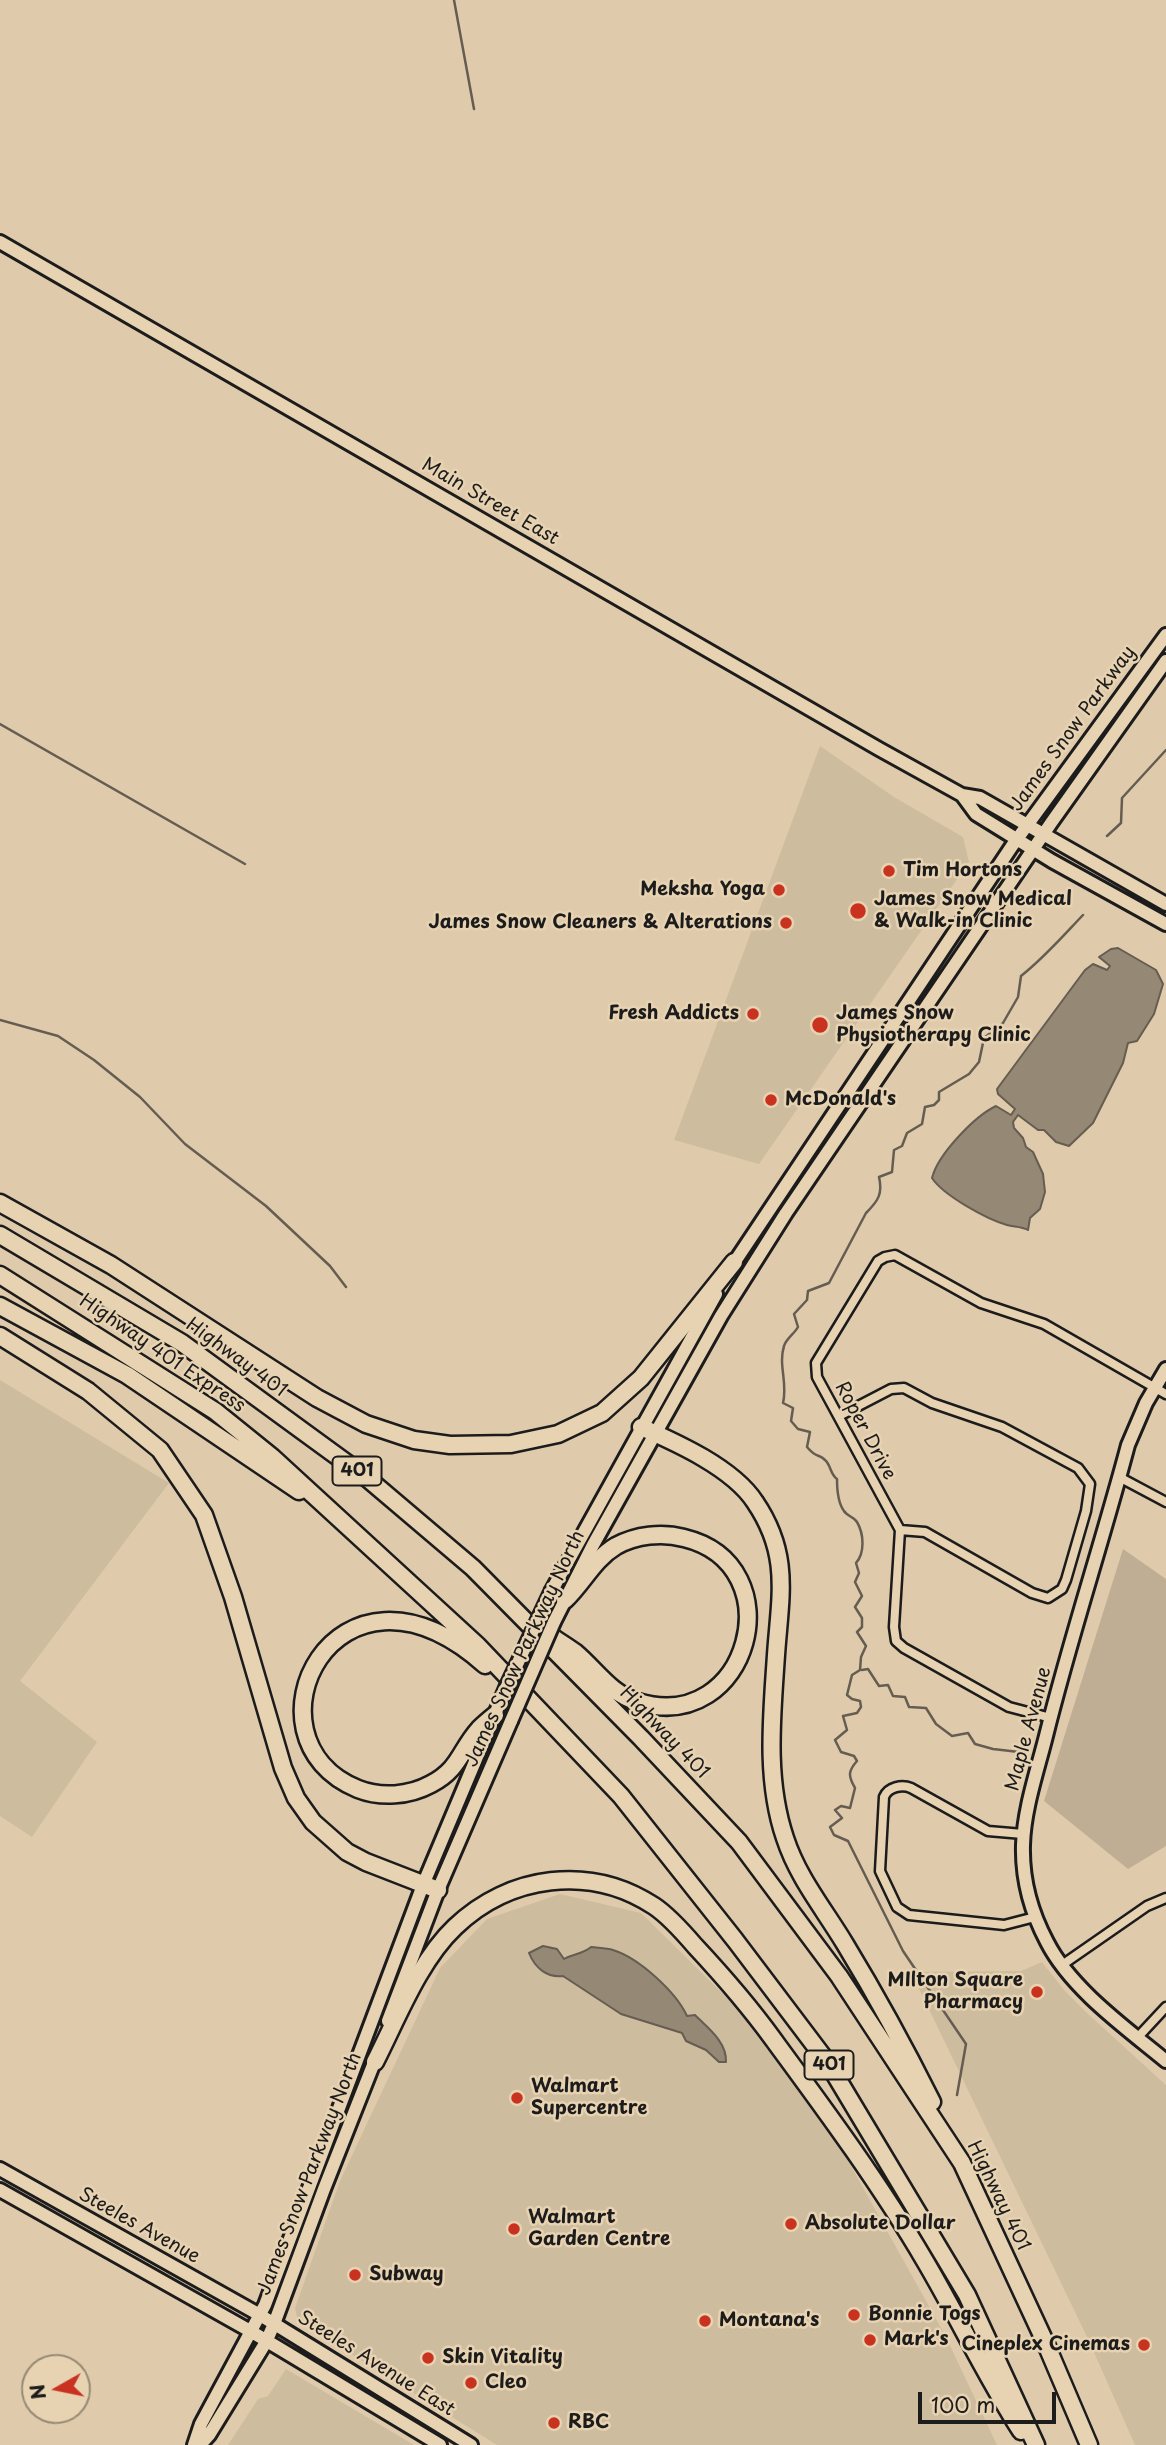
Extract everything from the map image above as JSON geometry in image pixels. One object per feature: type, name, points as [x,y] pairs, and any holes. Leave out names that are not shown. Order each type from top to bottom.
[{"type":"highway","points":[[0,1203],[111,1265],[317,1398],[366,1424],[414,1440],[450,1445],[511,1444],[558,1434],[602,1413],[641,1378],[734,1262]]},
{"type":"highway","name":"Highway 401","points":[[0,1235],[193,1351],[367,1479],[472,1568],[739,1842],[839,1976],[962,2163],[1046,2344],[1089,2445]]},
{"type":"highway","name":"Highway 401 Express","points":[[0,1275],[215,1411],[326,1505]]},
{"type":"highway","name":"401","points":[[0,1306],[127,1375],[292,1488],[326,1505],[478,1646],[621,1796],[828,2063],[967,2295],[1036,2445]]},
{"type":"highway","points":[[0,1336],[88,1391],[160,1450],[204,1515],[233,1597],[283,1768],[296,1798],[313,1822],[347,1852],[430,1887]]},
{"type":"highway","points":[[648,1430],[697,1454],[728,1475],[754,1500],[770,1529],[780,1557],[783,1587],[771,1742],[774,1797],[785,1839],[803,1880],[869,1983],[962,2163]]},
{"type":"highway","points":[[520,1615],[575,1653],[613,1689],[636,1701],[660,1706],[686,1703],[717,1687],[739,1660],[747,1638],[747,1603],[733,1571],[706,1546],[677,1536],[647,1536],[617,1546],[597,1563],[565,1600]]},
{"type":"highway","points":[[495,1715],[478,1730],[451,1769],[436,1781],[410,1792],[382,1794],[363,1791],[346,1783],[324,1764],[306,1731],[303,1702],[313,1666],[331,1643],[364,1624],[402,1621],[446,1637],[476,1657],[556,1728]]},
{"type":"highway","points":[[374,2062],[428,1959],[454,1927],[482,1904],[508,1890],[539,1882],[573,1879],[598,1882],[625,1891],[655,1906],[739,1993],[883,2193],[925,2260],[1030,2445]]},
{"type":"main road","name":"Main Street East","points":[[0,242],[962,795],[980,798],[1166,904]]},
{"type":"main road","name":"James Snow Parkway","points":[[1014,843],[1166,635]]},
{"type":"main road","name":"James Snow Parkway","points":[[1033,850],[1166,660]]},
{"type":"main road","name":"Main Street East","points":[[962,795],[976,814],[1014,843],[1033,850],[1166,924]]},
{"type":"main road","name":"James Snow Parkway North","points":[[200,2445],[209,2435],[266,2342],[274,2324],[374,2062],[430,1887],[511,1721],[554,1622],[648,1430],[734,1262],[1014,843]]},
{"type":"main road","name":"James Snow Parkway North","points":[[194,2445],[201,2424],[260,2315],[430,1887],[495,1715],[552,1591],[648,1430],[786,1213],[1033,850]]},
{"type":"main road","name":"Maple Avenue","points":[[1166,1369],[1160,1391],[1146,1403],[1128,1445],[1051,1718],[1023,1834],[1025,1876],[1035,1917],[1047,1943],[1082,1987],[1166,2061]]},
{"type":"main road","name":"Steeles Avenue","points":[[0,2169],[260,2315]]},
{"type":"main road","name":"Steeles Avenue","points":[[0,2190],[252,2332]]},
{"type":"main road","name":"Steeles Avenue East","points":[[260,2315],[471,2445]]},
{"type":"main road","name":"Steeles Avenue East","points":[[252,2332],[440,2445]]},
{"type":"street","name":"Roper Drive","points":[[900,1530],[817,1377],[816,1363],[878,1261],[895,1255],[981,1303],[1044,1324],[1160,1391]]},
{"type":"street","points":[[839,1416],[891,1389],[904,1388],[932,1403],[1002,1427],[1078,1468],[1090,1484],[1086,1511],[1066,1580],[1058,1593],[1048,1598],[1032,1593],[925,1532],[900,1530],[894,1627],[896,1641],[1009,1707],[1051,1718]]},
{"type":"street","points":[[1119,1477],[1166,1502]]},
{"type":"street","points":[[1023,1834],[988,1830],[905,1785],[887,1791],[884,1797],[880,1871],[897,1907],[909,1915],[1004,1925],[1035,1917]]},
{"type":"street","points":[[1062,1965],[1147,1906],[1166,1898]]},
{"type":"street","points":[[1138,2037],[1166,2007]]},
{"type":"shaded area","points":[[820,746],[894,797],[963,837],[969,862],[759,1164],[674,1140]]},
{"type":"shaded area","points":[[1118,948],[1156,970],[1163,984],[1154,1014],[1137,1041],[1128,1043],[1123,1063],[1093,1123],[1069,1146],[1056,1142],[1044,1130],[1038,1130],[1018,1115],[1013,1122],[1026,1147],[1033,1152],[1043,1174],[1045,1192],[1040,1209],[1030,1218],[1028,1230],[998,1222],[977,1212],[938,1185],[932,1178],[936,1168],[949,1147],[987,1111],[996,1106],[1011,1115],[1015,1109],[998,1094],[997,1089],[1085,970],[1093,964],[1107,970],[1110,966],[1099,957]]},
{"type":"shaded area","points":[[0,1380],[169,1483],[20,1681],[97,1742],[32,1837],[0,1816]]},
{"type":"shaded area","points":[[1123,1549],[1166,1579],[1166,1846],[1128,1869],[1044,1801]]},
{"type":"shaded area","points":[[560,1894],[641,1913],[764,2034],[827,2123],[945,2335],[997,2445],[497,2445],[298,2321],[295,2308],[340,2181],[440,1968],[487,1919]]},
{"type":"shaded area","points":[[543,1946],[557,1949],[564,1959],[591,1947],[613,1950],[634,1960],[666,1987],[687,2016],[695,2015],[711,2030],[723,2048],[726,2062],[719,2062],[706,2050],[686,2041],[682,2033],[621,2014],[563,1976],[542,1971],[529,1953]]},
{"type":"shaded area","points":[[1042,1962],[1088,2014],[1166,2085],[1166,2445],[1135,2445],[1089,2341],[911,1972],[1021,1971]]},
{"type":"shaded area","points":[[286,2369],[414,2445],[228,2445],[258,2399],[268,2396]]},
{"type":"waterway","points":[[454,0],[474,109]]},
{"type":"waterway","points":[[0,724],[245,864]]},
{"type":"waterway","points":[[1107,836],[1121,823],[1122,798],[1166,750]]},
{"type":"waterway","points":[[957,2095],[966,2044],[903,1951],[848,1841],[834,1835],[830,1827],[842,1818],[835,1810],[841,1806],[850,1808],[855,1788],[850,1774],[857,1761],[854,1756],[841,1752],[835,1740],[847,1730],[843,1716],[857,1713],[861,1707],[860,1701],[847,1695],[852,1675],[860,1670],[861,1657],[866,1646],[857,1632],[862,1627],[862,1618],[855,1607],[862,1596],[855,1582],[859,1573],[856,1563],[861,1554],[862,1538],[857,1522],[842,1508],[837,1479],[828,1464],[807,1447],[810,1432],[798,1429],[791,1421],[793,1408],[783,1403],[782,1353],[785,1343],[798,1327],[794,1314],[807,1300],[808,1291],[829,1283],[866,1213],[876,1201],[880,1193],[879,1177],[892,1172],[894,1150],[902,1146],[907,1133],[922,1124],[925,1107],[934,1105],[939,1100],[939,1092],[969,1074],[979,1062],[984,1038],[1003,1023],[1018,997],[1021,976],[1083,915]]},
{"type":"waterway","points":[[0,1020],[58,1036],[94,1060],[140,1097],[185,1144],[266,1206],[330,1266],[346,1287]]},
{"type":"waterway","points":[[862,1670],[868,1669],[879,1686],[888,1685],[893,1696],[905,1697],[909,1707],[926,1708],[936,1724],[952,1736],[968,1733],[975,1744],[1019,1752]]},
{"type":"place","name":"Tim Hortons","points":[[889,871]]},
{"type":"place","name":"Meksha Yoga","points":[[779,890]]},
{"type":"place","name":"James Snow Medical & Walk-in Clinic","points":[[858,911]]},
{"type":"place","name":"James Snow Cleaners & Alterations","points":[[786,923]]},
{"type":"place","name":"Fresh Addicts","points":[[753,1014]]},
{"type":"place","name":"James Snow Physiotherapy Clinic","points":[[820,1025]]},
{"type":"place","name":"McDonald's","points":[[771,1100]]},
{"type":"place","name":"MIlton Square Pharmacy","points":[[1037,1992]]},
{"type":"place","name":"Walmart Supercentre","points":[[517,2098]]},
{"type":"place","name":"Absolute Dollar","points":[[791,2224]]},
{"type":"place","name":"Walmart Garden Centre","points":[[514,2229]]},
{"type":"place","name":"Subway","points":[[355,2275]]},
{"type":"place","name":"Bonnie Togs","points":[[854,2315]]},
{"type":"place","name":"Montana's","points":[[705,2321]]},
{"type":"place","name":"Mark's","points":[[870,2340]]},
{"type":"place","name":"Cineplex Cinemas","points":[[1144,2345]]},
{"type":"place","name":"Skin Vitality","points":[[428,2358]]},
{"type":"place","name":"Cleo","points":[[471,2383]]},
{"type":"place","name":"RBC","points":[[554,2423]]}]
